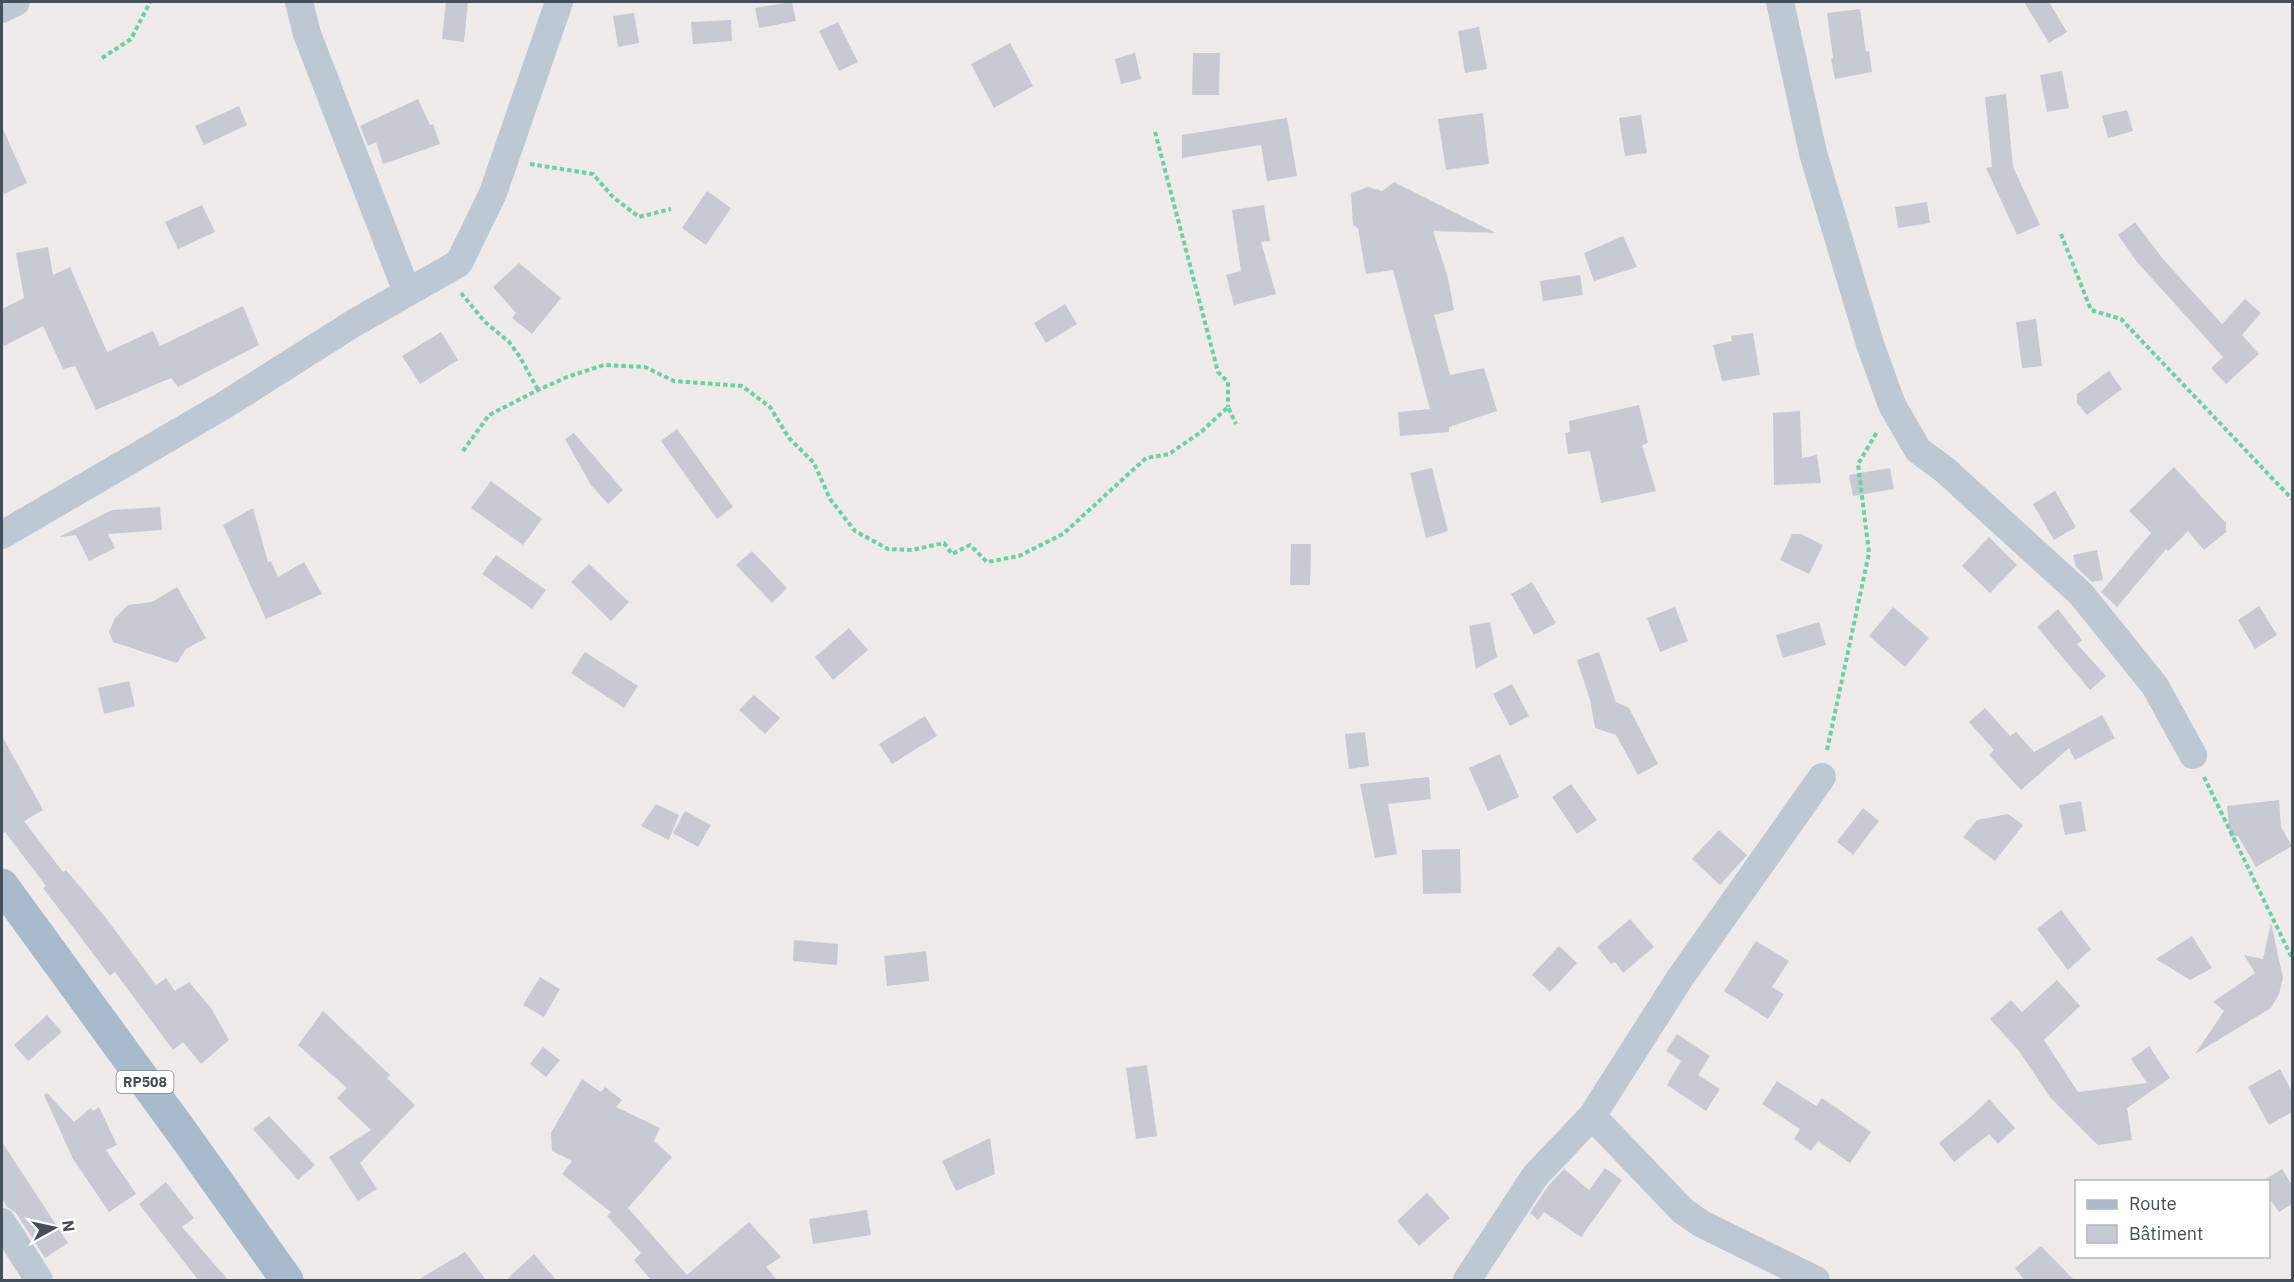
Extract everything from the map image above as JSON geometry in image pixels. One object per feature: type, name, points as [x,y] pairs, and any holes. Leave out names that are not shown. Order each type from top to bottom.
[{"type":"main road","name":"RP508","points":[[2,885],[287,1281]]},
{"type":"street","points":[[2,9],[16,2]]},
{"type":"street","points":[[299,2],[307,34],[407,292]]},
{"type":"street","points":[[2,535],[223,405],[354,323],[463,259],[494,193],[559,2]]},
{"type":"street","points":[[1780,2],[1814,153],[1870,344],[1892,405],[1917,450],[1945,470],[2081,594],[2156,686],[2193,755]]},
{"type":"street","points":[[1467,1281],[1535,1176],[1593,1116],[1680,978],[1822,777]]},
{"type":"street","points":[[1593,1116],[1683,1211],[1702,1224],[1816,1281]]},
{"type":"street","points":[[2,1222],[39,1281]]},
{"type":"path","points":[[102,58],[131,39],[150,2]]},
{"type":"path","points":[[1155,132],[1218,372],[1228,382],[1228,407],[1236,424]]},
{"type":"path","points":[[505,159],[552,169],[592,174],[613,198],[639,217],[671,209]]},
{"type":"path","points":[[2061,234],[2091,310],[2121,319],[2292,499]]},
{"type":"path","points":[[441,273],[485,322],[509,342],[538,390]]},
{"type":"path","points":[[464,452],[489,415],[567,376],[604,365],[645,367],[674,381],[742,386],[770,408],[789,438],[814,463],[830,499],[855,531],[888,549],[912,550],[944,543],[952,554],[970,545],[987,562],[1019,556],[1063,534],[1146,458],[1169,454],[1202,432],[1228,407]]},
{"type":"path","points":[[1822,777],[1869,553],[1858,464],[1892,405]]},
{"type":"path","points":[[2193,755],[2292,958]]},
{"type":"building","points":[[446,2],[468,2],[464,42],[442,39]]},
{"type":"building","points":[[792,2],[796,21],[759,28],[755,8]]},
{"type":"building","points":[[2024,2],[2049,2],[2067,32],[2049,43]]},
{"type":"building","points":[[1860,9],[1866,52],[1869,51],[1872,72],[1835,79],[1827,13]]},
{"type":"building","points":[[634,13],[639,43],[618,47],[613,16]]},
{"type":"building","points":[[731,20],[732,41],[693,44],[691,22]]},
{"type":"building","points":[[838,22],[858,62],[839,71],[819,31]]},
{"type":"building","points":[[1479,27],[1487,69],[1465,73],[1458,31]]},
{"type":"building","points":[[1010,43],[1033,86],[994,108],[971,64]]},
{"type":"building","points":[[1135,53],[1141,79],[1121,84],[1115,59]]},
{"type":"building","points":[[1193,53],[1220,53],[1219,95],[1192,95]]},
{"type":"building","points":[[2062,71],[2069,108],[2047,112],[2040,75]]},
{"type":"building","points":[[2006,94],[2013,167],[2040,225],[2017,235],[1986,168],[1992,167],[1985,97]]},
{"type":"building","points":[[418,99],[430,125],[433,124],[440,144],[383,164],[376,142],[368,146],[360,126]]},
{"type":"building","points":[[239,106],[247,125],[204,145],[195,126]]},
{"type":"building","points":[[2127,110],[2133,131],[2108,138],[2102,116]]},
{"type":"building","points":[[1483,113],[1489,164],[1446,170],[1438,119]]},
{"type":"building","points":[[1641,115],[1647,153],[1625,156],[1619,118]]},
{"type":"building","points":[[1287,118],[1297,176],[1267,181],[1261,145],[1182,158],[1182,135]]},
{"type":"building","points":[[2,127],[27,183],[2,195]]},
{"type":"building","points":[[1394,182],[1496,233],[1433,231],[1448,278],[1454,310],[1434,315],[1450,375],[1484,368],[1497,411],[1449,427],[1449,432],[1400,436],[1398,412],[1430,409],[1393,270],[1366,274],[1358,228],[1353,225],[1351,193],[1368,187],[1382,191]]},
{"type":"building","points":[[707,191],[731,208],[706,245],[682,228]]},
{"type":"building","points":[[1927,202],[1930,223],[1898,228],[1895,207]]},
{"type":"building","points":[[202,205],[215,232],[178,249],[165,222]]},
{"type":"building","points":[[1264,205],[1270,241],[1261,242],[1276,294],[1234,305],[1226,275],[1241,271],[1232,210]]},
{"type":"building","points":[[2135,222],[2163,259],[2222,324],[2245,299],[2261,313],[2242,335],[2259,354],[2226,384],[2211,368],[2223,357],[2137,262],[2118,235]]},
{"type":"building","points":[[1623,236],[1637,267],[1594,281],[1584,253]]},
{"type":"building","points":[[48,247],[53,275],[70,267],[107,352],[153,331],[160,346],[243,306],[259,345],[178,387],[171,378],[96,410],[75,366],[63,369],[43,326],[2,347],[2,309],[24,298],[16,253]]},
{"type":"building","points":[[519,263],[561,298],[532,334],[512,318],[516,313],[493,287]]},
{"type":"building","points":[[1580,275],[1583,295],[1543,301],[1540,281]]},
{"type":"building","points":[[1065,304],[1077,324],[1046,343],[1034,323]]},
{"type":"building","points":[[2036,319],[2042,366],[2022,368],[2016,322]]},
{"type":"building","points":[[441,332],[458,360],[420,384],[402,356]]},
{"type":"building","points":[[1753,333],[1760,375],[1722,381],[1713,345],[1732,341],[1731,336]]},
{"type":"building","points":[[2109,371],[2122,389],[2087,415],[2077,403],[2077,394]]},
{"type":"building","points":[[1639,405],[1648,443],[1642,445],[1656,491],[1601,503],[1590,451],[1568,454],[1565,433],[1570,432],[1569,421]]},
{"type":"building","points":[[1800,411],[1802,458],[1817,455],[1821,483],[1774,485],[1773,413]]},
{"type":"building","points":[[677,429],[733,507],[717,519],[661,441]]},
{"type":"building","points":[[574,433],[623,490],[608,504],[591,485],[565,439]]},
{"type":"building","points":[[2174,467],[2226,523],[2226,532],[2204,550],[2188,531],[2168,551],[2166,549],[2117,607],[2101,592],[2151,533],[2129,511]]},
{"type":"building","points":[[1432,468],[1448,531],[1426,538],[1410,473]]},
{"type":"building","points":[[1890,468],[1894,489],[1853,496],[1849,475]]},
{"type":"building","points":[[491,481],[542,519],[523,545],[471,508]]},
{"type":"building","points":[[2055,491],[2076,527],[2054,540],[2033,504]]},
{"type":"building","points":[[160,507],[162,530],[108,534],[115,548],[89,561],[76,535],[59,537],[112,510]]},
{"type":"building","points":[[253,508],[268,562],[271,561],[278,577],[304,562],[322,594],[266,619],[223,525]]},
{"type":"building","points":[[1792,534],[1801,534],[1823,545],[1809,574],[1780,560]]},
{"type":"building","points":[[1989,537],[2017,565],[1990,593],[1962,566]]},
{"type":"building","points":[[1291,544],[1311,544],[1310,585],[1290,585]]},
{"type":"building","points":[[2097,550],[2103,580],[2092,582],[2076,567],[2073,555]]},
{"type":"building","points":[[752,551],[787,588],[772,603],[736,565]]},
{"type":"building","points":[[496,555],[546,590],[532,609],[482,574]]},
{"type":"building","points":[[589,564],[629,602],[611,621],[571,582]]},
{"type":"building","points":[[1532,582],[1556,623],[1534,635],[1511,594]]},
{"type":"building","points":[[177,587],[206,638],[186,649],[177,663],[113,642],[109,632],[115,618],[128,605],[152,602]]},
{"type":"building","points":[[2259,606],[2277,635],[2255,649],[2238,620]]},
{"type":"building","points":[[1675,607],[1688,641],[1660,652],[1647,618]]},
{"type":"building","points":[[1893,607],[1929,638],[1905,667],[1869,636]]},
{"type":"building","points":[[2058,609],[2082,640],[2077,644],[2106,676],[2090,690],[2037,627]]},
{"type":"building","points":[[1490,622],[1497,657],[1476,669],[1469,626]]},
{"type":"building","points":[[1819,622],[1826,645],[1783,658],[1776,635]]},
{"type":"building","points":[[849,628],[868,650],[833,680],[815,657]]},
{"type":"building","points":[[585,652],[638,686],[624,708],[571,673]]},
{"type":"building","points":[[1599,652],[1616,702],[1629,708],[1658,764],[1638,775],[1616,735],[1595,728],[1590,700],[1577,660]]},
{"type":"building","points":[[129,681],[135,706],[104,714],[98,688]]},
{"type":"building","points":[[1512,684],[1529,716],[1510,726],[1493,694]]},
{"type":"building","points":[[754,695],[780,718],[765,734],[739,710]]},
{"type":"building","points":[[1985,708],[2010,736],[2016,732],[2034,752],[2102,715],[2115,738],[2075,760],[2069,748],[2021,790],[1989,755],[1994,750],[1969,722]]},
{"type":"building","points":[[925,716],[937,736],[892,764],[879,744]]},
{"type":"building","points":[[1365,732],[1369,766],[1349,769],[1345,734]]},
{"type":"building","points":[[2,736],[43,810],[24,821],[63,872],[66,870],[102,913],[156,985],[166,978],[175,991],[189,982],[211,1008],[229,1040],[201,1064],[183,1042],[173,1050],[115,972],[110,976],[43,888],[46,886],[5,832],[2,834]]},
{"type":"building","points":[[1500,754],[1519,797],[1488,811],[1469,768]]},
{"type":"building","points":[[1429,777],[1431,799],[1388,804],[1397,854],[1375,858],[1360,784]]},
{"type":"building","points":[[1571,784],[1597,820],[1577,834],[1552,797]]},
{"type":"building","points":[[2279,800],[2281,827],[2292,846],[2256,867],[2238,836],[2230,837],[2227,806]]},
{"type":"building","points":[[2081,801],[2086,831],[2065,835],[2059,805]]},
{"type":"building","points":[[656,804],[679,815],[669,840],[641,826]]},
{"type":"building","points":[[1863,808],[1879,821],[1853,855],[1837,842]]},
{"type":"building","points":[[685,811],[711,825],[698,847],[673,833]]},
{"type":"building","points":[[2008,814],[2023,825],[1995,861],[1963,837],[1977,820]]},
{"type":"building","points":[[1719,830],[1747,855],[1720,885],[1692,859]]},
{"type":"building","points":[[1460,849],[1461,893],[1423,894],[1422,850]]},
{"type":"building","points":[[2061,910],[2091,949],[2068,970],[2037,929]]},
{"type":"building","points":[[1630,919],[1654,947],[1623,973],[1615,962],[1611,964],[1597,947]]},
{"type":"building","points":[[2271,923],[2283,978],[2279,994],[2271,1008],[2195,1054],[2224,1011],[2213,1002],[2255,973],[2244,955],[2263,959]]},
{"type":"building","points":[[2192,936],[2212,968],[2190,980],[2156,959]]},
{"type":"building","points":[[794,940],[838,944],[837,965],[793,961]]},
{"type":"building","points":[[1756,941],[1789,961],[1772,987],[1784,994],[1768,1019],[1724,991]]},
{"type":"building","points":[[1559,946],[1577,963],[1550,992],[1532,975]]},
{"type":"building","points":[[926,951],[929,981],[887,986],[884,956]]},
{"type":"building","points":[[540,977],[560,989],[544,1017],[523,1005]]},
{"type":"building","points":[[2057,980],[2080,1006],[2044,1040],[2078,1092],[2147,1083],[2131,1059],[2149,1046],[2170,1078],[2127,1108],[2132,1140],[2098,1145],[2050,1097],[2019,1051],[1990,1019],[2011,1000],[2022,1012]]},
{"type":"building","points":[[323,1011],[390,1075],[387,1078],[415,1105],[360,1163],[377,1189],[358,1201],[329,1157],[371,1130],[337,1098],[347,1088],[298,1045]]},
{"type":"building","points":[[47,1015],[62,1032],[28,1061],[14,1045]]},
{"type":"building","points":[[1677,1034],[1710,1056],[1698,1075],[1720,1089],[1706,1111],[1667,1085],[1681,1061],[1666,1051]]},
{"type":"building","points":[[543,1047],[560,1060],[546,1077],[530,1064]]},
{"type":"building","points":[[1147,1065],[1157,1136],[1136,1139],[1126,1068]]},
{"type":"building","points":[[2280,1069],[2292,1092],[2292,1112],[2269,1125],[2248,1087]]},
{"type":"building","points":[[582,1079],[601,1092],[605,1087],[622,1100],[616,1107],[660,1128],[654,1141],[672,1157],[628,1208],[687,1275],[749,1222],[781,1257],[766,1267],[778,1281],[652,1281],[634,1260],[641,1253],[607,1216],[611,1212],[562,1174],[572,1161],[552,1151],[551,1133]]},
{"type":"building","points":[[1777,1081],[1816,1106],[1822,1098],[1871,1132],[1850,1163],[1818,1141],[1811,1151],[1794,1139],[1800,1129],[1762,1104]]},
{"type":"building","points":[[47,1093],[74,1122],[91,1108],[93,1111],[99,1107],[117,1145],[106,1150],[136,1194],[109,1212],[73,1159],[44,1095]]},
{"type":"building","points":[[1989,1099],[2015,1128],[1998,1144],[1989,1134],[1954,1162],[1939,1143]]},
{"type":"building","points":[[269,1116],[315,1165],[298,1180],[253,1129]]},
{"type":"building","points":[[990,1138],[995,1174],[956,1191],[942,1161]]},
{"type":"building","points":[[2,1142],[68,1243],[45,1258],[16,1213],[7,1207],[2,1198]]},
{"type":"building","points":[[1605,1168],[1622,1180],[1581,1237],[1544,1212],[1538,1220],[1530,1213],[1548,1186],[1564,1169],[1589,1190]]},
{"type":"building","points":[[2282,1169],[2292,1185],[2292,1204],[2279,1212],[2270,1199],[2270,1180],[2264,1180]]},
{"type":"building","points":[[166,1182],[194,1218],[182,1227],[229,1281],[199,1281],[139,1204]]},
{"type":"building","points":[[1427,1193],[1450,1218],[1419,1246],[1397,1221]]},
{"type":"building","points":[[867,1210],[871,1235],[813,1244],[809,1219]]},
{"type":"building","points":[[2041,1246],[2075,1281],[2025,1281],[2015,1268]]},
{"type":"building","points":[[465,1252],[487,1281],[416,1281]]},
{"type":"building","points":[[534,1254],[557,1281],[505,1281]]}]
